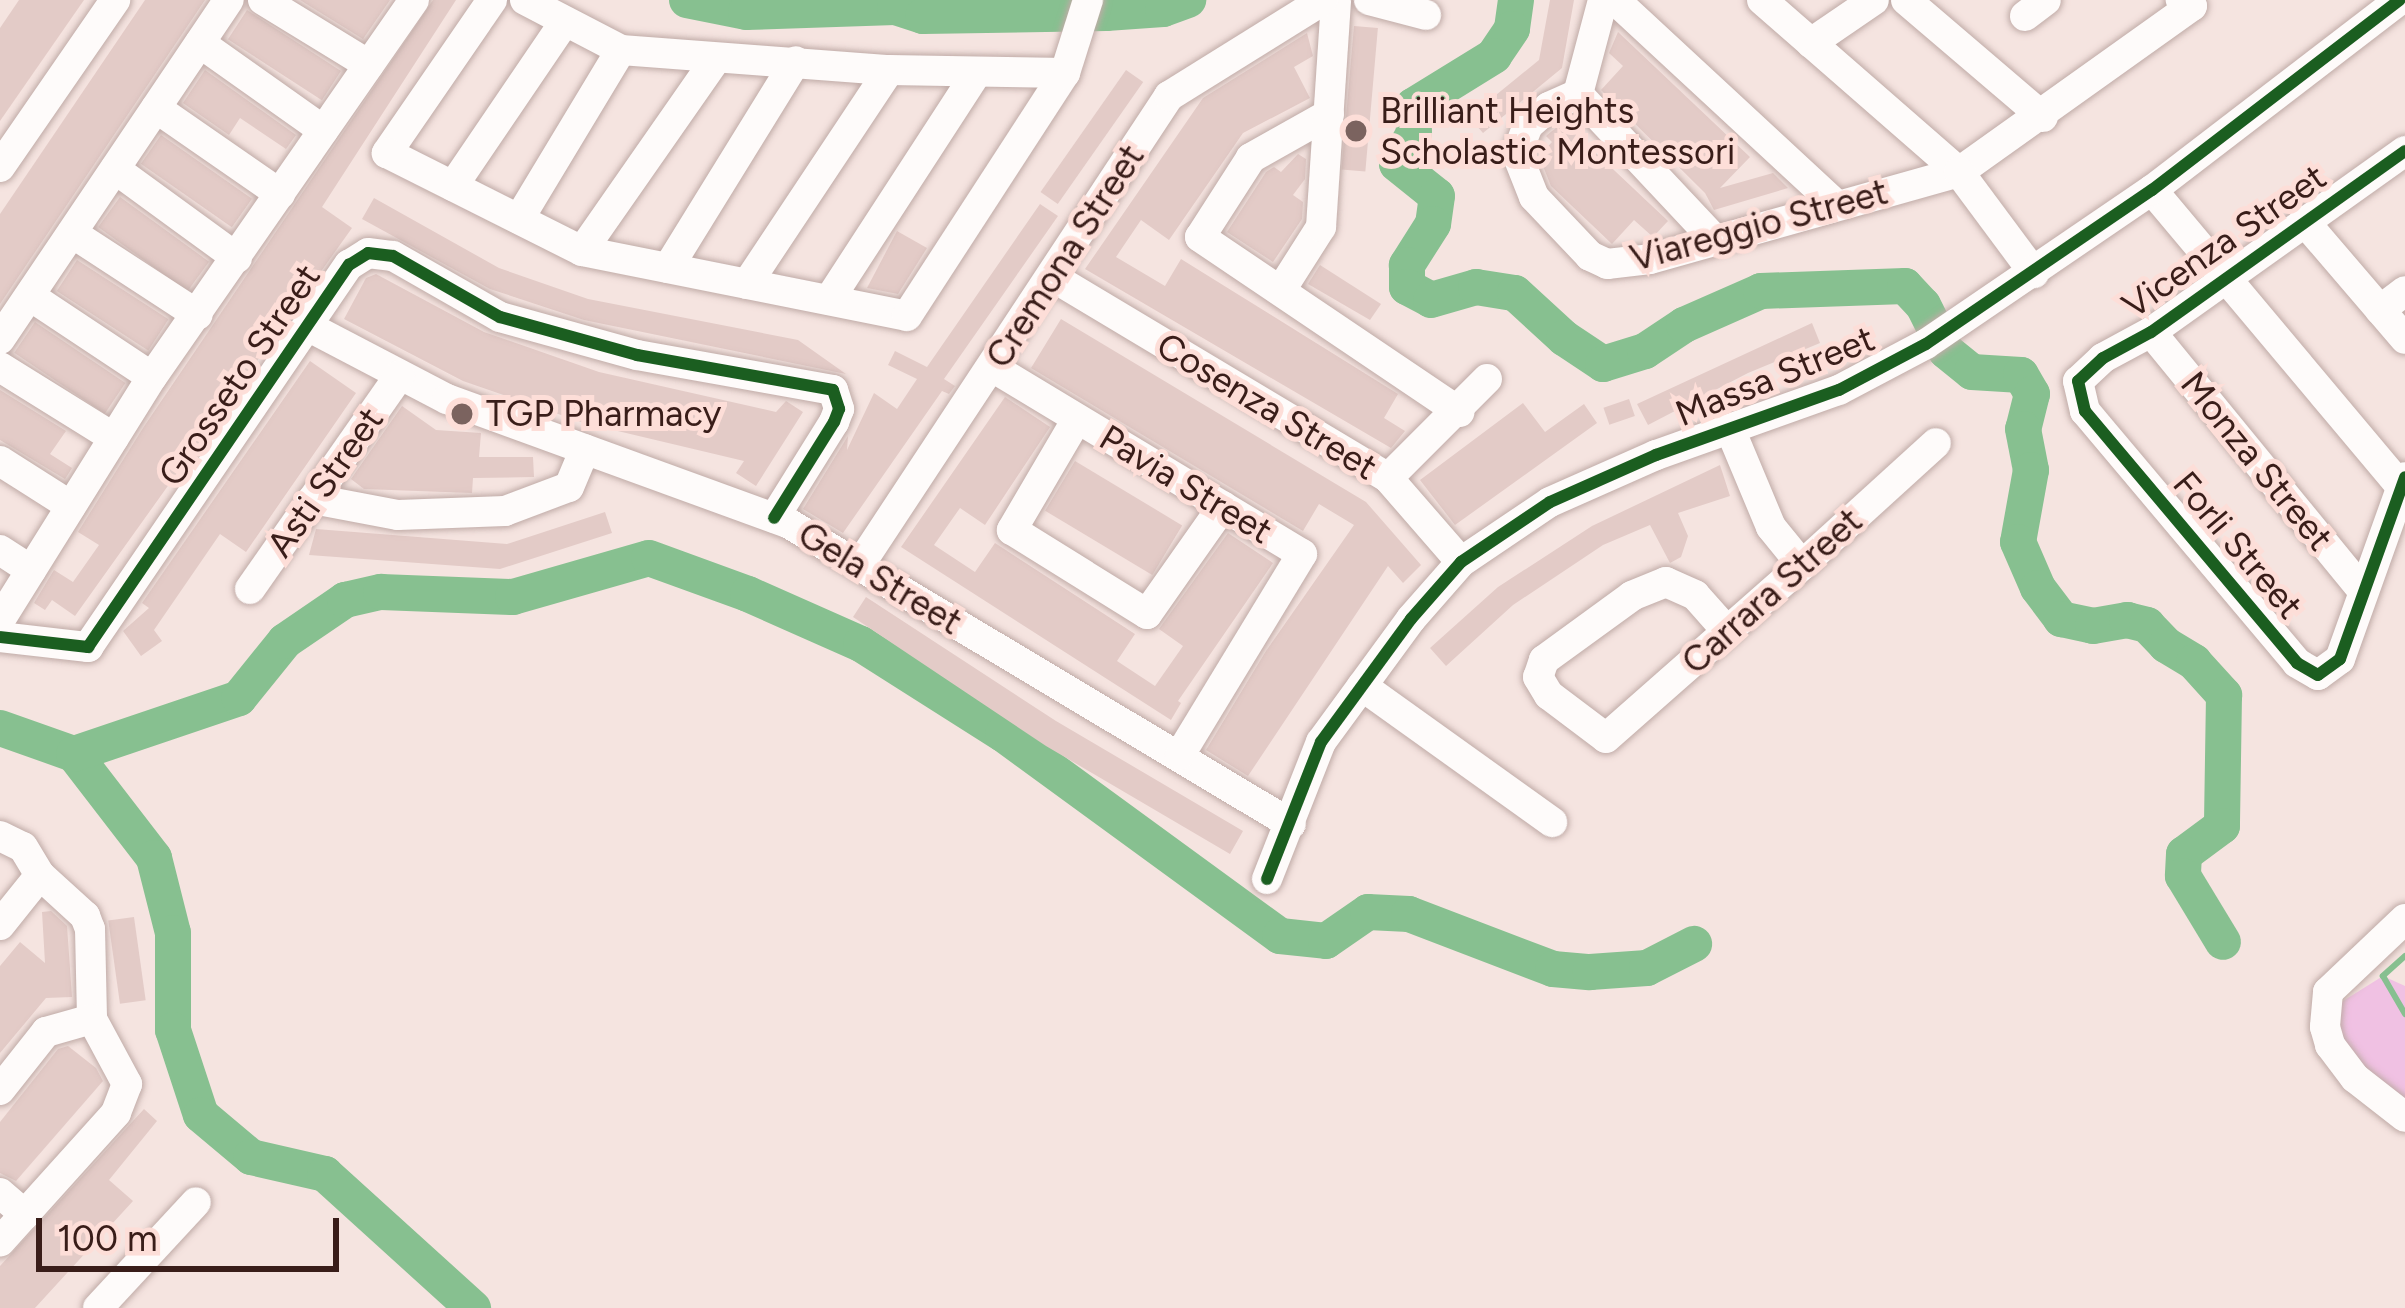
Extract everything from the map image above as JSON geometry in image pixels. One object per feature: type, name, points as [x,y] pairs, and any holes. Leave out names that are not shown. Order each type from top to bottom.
[{"type":"street","points":[[0,167],[115,0]]},
{"type":"street","points":[[0,339],[230,0]]},
{"type":"street","points":[[263,0],[309,12],[369,65]]},
{"type":"street","points":[[0,620],[152,377],[414,0]]},
{"type":"street","points":[[492,0],[387,154],[582,250],[907,316],[1065,74],[1085,10]]},
{"type":"street","points":[[525,0],[621,50],[889,70],[1065,74]]},
{"type":"street","name":"Cremona Street","points":[[859,566],[1169,97],[1323,0]]},
{"type":"street","points":[[1281,290],[1321,227],[1336,0]]},
{"type":"street","points":[[1370,0],[1426,15]]},
{"type":"street","points":[[1603,0],[1578,94],[1713,238]]},
{"type":"street","points":[[1615,0],[1837,205]]},
{"type":"street","points":[[1762,0],[1959,172],[2034,273]]},
{"type":"street","points":[[1811,43],[1874,0]]},
{"type":"street","points":[[1906,0],[2044,117]]},
{"type":"street","name":"Massa Street","points":[[1267,879],[1321,742],[1461,562],[1550,502],[1839,390],[1937,337],[2152,190],[2402,0]]},
{"type":"street","name":"Viareggio Street","points":[[1578,94],[1549,107],[1528,125],[1517,154],[1524,183],[1576,242],[1607,264],[1628,264],[1959,172],[2044,117],[2186,3]]},
{"type":"street","points":[[453,186],[565,21]]},
{"type":"street","points":[[200,43],[323,130]]},
{"type":"street","points":[[519,219],[621,50]]},
{"type":"street","points":[[582,250],[715,60]]},
{"type":"street","points":[[668,268],[796,61]]},
{"type":"street","points":[[747,284],[889,70]]},
{"type":"street","points":[[829,300],[976,74]]},
{"type":"street","points":[[156,108],[280,194]]},
{"type":"street","points":[[1330,114],[1251,158],[1200,237],[1459,412]]},
{"type":"street","name":"Vicenza Street","points":[[2078,381],[2103,358],[2151,332],[2405,151]]},
{"type":"street","points":[[115,169],[237,258]]},
{"type":"street","points":[[2152,190],[2223,278],[2402,480]]},
{"type":"street","points":[[2304,221],[2405,339]]},
{"type":"street","points":[[71,233],[198,315]]},
{"type":"street","name":"Grosseto Street","points":[[0,637],[88,647],[311,328],[349,266],[368,253],[382,253],[500,317],[637,356],[820,384],[832,390],[839,409],[774,518]]},
{"type":"street","name":"Cosenza Street","points":[[1051,276],[1388,478],[1461,562]]},
{"type":"street","points":[[2380,310],[2405,291]]},
{"type":"street","points":[[30,296],[152,377]]},
{"type":"street","name":"Gela Street","points":[[311,328],[447,399],[774,518],[1291,824]]},
{"type":"street","name":"Monza Street","points":[[2151,332],[2363,591]]},
{"type":"street","points":[[0,367],[114,439]]},
{"type":"street","name":"Pavia Street","points":[[992,367],[1302,554],[1180,755]]},
{"type":"street","name":"Asti Street","points":[[250,589],[400,375]]},
{"type":"street","points":[[1388,478],[1459,412],[1486,379]]},
{"type":"street","name":"Forli Street","points":[[2078,381],[2085,411],[2306,672],[2330,671],[2340,659],[2402,480]]},
{"type":"street","points":[[1077,418],[1012,530],[1147,614],[1222,506]]},
{"type":"street","points":[[1730,429],[1771,527],[1802,566]]},
{"type":"street","name":"Carrara Street","points":[[1727,631],[1695,595],[1666,582],[1633,596],[1544,660],[1539,668],[1541,686],[1606,738],[1802,566],[1936,443]]},
{"type":"street","points":[[313,499],[398,515],[506,511],[568,487],[585,449]]},
{"type":"street","points":[[0,461],[71,506]]},
{"type":"street","points":[[0,550],[31,570]]},
{"type":"street","points":[[1362,686],[1552,822]]},
{"type":"street","points":[[0,836],[23,847],[40,875],[77,904],[90,929],[92,1019],[127,1084],[116,1113],[0,1242]]},
{"type":"street","points":[[0,925],[40,875]]},
{"type":"street","points":[[2405,919],[2328,992],[2325,1027],[2330,1045],[2355,1078],[2405,1117]]},
{"type":"street","points":[[0,1090],[46,1032],[92,1019]]},
{"type":"street","points":[[0,1193],[25,1215]]},
{"type":"street","points":[[98,1308],[196,1202]]},
{"type":"shaded area","points":[[2383,976],[2405,986],[2405,1105],[2337,1056],[2335,1006]]},
{"type":"building","points":[[19,0],[84,0],[0,121],[0,28]]},
{"type":"building","points":[[145,0],[205,0],[0,304],[0,214]]},
{"type":"building","points":[[300,0],[390,0],[363,39]]},
{"type":"building","points":[[433,0],[456,0],[322,207],[352,228],[75,616],[52,600],[45,610],[34,603],[54,570],[73,582],[99,545],[78,532],[143,428]]},
{"type":"building","points":[[1550,0],[1574,0],[1562,68],[1483,133],[1469,117],[1539,60]]},
{"type":"building","points":[[247,10],[341,71],[322,100],[228,39]]},
{"type":"building","points":[[1354,26],[1378,28],[1365,172],[1341,169]]},
{"type":"building","points":[[1618,32],[1750,157],[1720,188],[1773,173],[1788,188],[1714,210],[1705,193],[1601,90],[1623,66],[1609,53]]},
{"type":"building","points":[[1307,33],[1313,56],[1294,67],[1310,98],[1243,133],[1169,240],[1141,220],[1116,257],[1165,286],[1181,259],[1398,394],[1384,418],[1405,431],[1391,448],[1085,269],[1203,98]]},
{"type":"building","points":[[205,70],[296,135],[286,149],[240,118],[229,135],[183,103]]},
{"type":"building","points":[[1126,70],[1143,82],[1058,204],[1041,192]]},
{"type":"building","points":[[1563,122],[1668,221],[1653,237],[1634,220],[1612,244],[1551,186],[1539,156],[1552,142],[1546,136]]},
{"type":"building","points":[[161,135],[252,199],[232,227],[141,164]]},
{"type":"building","points":[[1298,154],[1306,159],[1305,179],[1293,195],[1303,202],[1302,219],[1273,262],[1227,232],[1266,172],[1274,167],[1281,172]]},
{"type":"building","points":[[120,197],[209,262],[187,292],[98,227]]},
{"type":"building","points":[[374,198],[499,268],[588,299],[798,340],[846,374],[584,320],[490,289],[362,219]]},
{"type":"building","points":[[1040,204],[1058,216],[944,379],[955,386],[949,394],[942,391],[843,533],[803,509],[848,436],[847,450],[874,393],[897,409],[917,379],[888,365],[895,351],[927,367]]},
{"type":"building","points":[[897,231],[927,248],[898,294],[867,288]]},
{"type":"building","points":[[77,260],[168,319],[148,350],[57,291]]},
{"type":"building","points":[[1320,265],[1381,304],[1370,320],[1308,284]]},
{"type":"building","points":[[376,274],[484,332],[599,372],[776,412],[786,401],[803,412],[756,486],[736,473],[744,461],[584,423],[463,381],[344,319],[366,278]]},
{"type":"building","points":[[1061,319],[1366,502],[1421,565],[1403,583],[1388,566],[1248,776],[1206,750],[1266,651],[1354,525],[1319,504],[1303,531],[1031,368]]},
{"type":"building","points":[[35,322],[125,383],[105,414],[14,353]]},
{"type":"building","points":[[1812,323],[1820,343],[1748,373],[1648,425],[1637,404]]},
{"type":"building","points":[[310,361],[356,393],[246,552],[220,534],[154,630],[162,641],[141,656],[123,631],[149,608],[142,603]]},
{"type":"building","points":[[0,390],[66,431],[50,454],[72,468],[65,479],[0,440]]},
{"type":"building","points":[[1005,397],[1050,427],[985,525],[960,508],[934,545],[975,572],[995,543],[1135,634],[1117,661],[1155,686],[1183,646],[1159,629],[1228,533],[1273,563],[1178,701],[1171,720],[901,547]]},
{"type":"building","points":[[1629,399],[1635,416],[1609,425],[1603,408]]},
{"type":"building","points":[[1523,403],[1545,432],[1584,404],[1597,423],[1455,525],[1420,480]]},
{"type":"building","points":[[402,406],[436,430],[481,433],[479,457],[533,457],[534,477],[473,478],[472,493],[364,489],[351,479]]},
{"type":"building","points":[[1075,461],[1182,525],[1152,575],[1045,511]]},
{"type":"building","points":[[1720,465],[1730,496],[1678,513],[1688,536],[1681,557],[1670,563],[1650,525],[1603,545],[1513,605],[1446,666],[1430,648],[1498,587],[1592,526]]},
{"type":"building","points":[[605,512],[612,533],[500,569],[309,555],[316,529],[507,544]]},
{"type":"building","points":[[866,597],[1056,721],[1243,831],[1230,854],[1046,746],[853,617]]},
{"type":"building","points":[[51,911],[67,926],[72,997],[46,998],[0,1053],[0,966],[20,942],[45,963],[42,912]]},
{"type":"building","points":[[134,917],[146,1000],[120,1004],[108,921]]},
{"type":"building","points":[[68,1046],[96,1068],[103,1081],[16,1181],[0,1173],[0,1122],[58,1049]]},
{"type":"building","points":[[144,1109],[157,1121],[109,1180],[133,1201],[35,1308],[0,1308],[0,1266]]},
{"type":"waterway","points":[[687,0],[746,12],[895,7],[923,16],[1106,13],[1163,9],[1188,0]]},
{"type":"waterway","points":[[1516,0],[1512,29],[1494,56],[1413,106],[1414,133],[1397,164],[1437,196],[1433,224],[1407,265],[1407,287],[1431,300],[1476,287],[1515,293],[1564,338],[1603,364],[1645,351],[1684,325],[1761,291],[1905,286],[1923,305],[1946,351],[1972,372],[2021,375],[2032,394],[2023,429],[2031,470],[2018,542],[2038,588],[2061,619],[2093,626],[2127,620],[2147,625],[2166,645],[2194,662],[2224,695],[2222,826],[2184,854],[2183,876],[2223,942]]},
{"type":"waterway","points":[[74,754],[239,698],[285,641],[345,600],[381,592],[513,597],[649,558],[748,594],[861,644],[1003,734],[1280,936],[1326,941],[1368,912],[1409,914],[1553,969],[1590,972],[1647,968],[1694,944]]},
{"type":"waterway","points":[[0,728],[74,754],[154,858],[173,933],[173,1030],[201,1115],[251,1157],[325,1174],[473,1308]]},
{"type":"waterway","points":[[2405,956],[2383,976],[2405,1014]]},
{"type":"cycle path","points":[[1267,879],[1321,742],[1411,619],[1461,562],[1550,502],[1656,455],[1839,390],[1926,344],[2152,190],[2400,0]]},
{"type":"cycle path","points":[[2405,151],[2151,332],[2103,358],[2078,381],[2085,411],[2297,663],[2318,675],[2340,659],[2405,477]]},
{"type":"cycle path","points":[[0,637],[88,647],[349,265],[368,253],[393,256],[500,317],[637,355],[833,390],[839,409],[834,422],[774,518]]},
{"type":"place","name":"Brilliant Heights Scholastic Montessori","points":[[1356,131]]},
{"type":"place","name":"TGP Pharmacy","points":[[462,414]]}]
